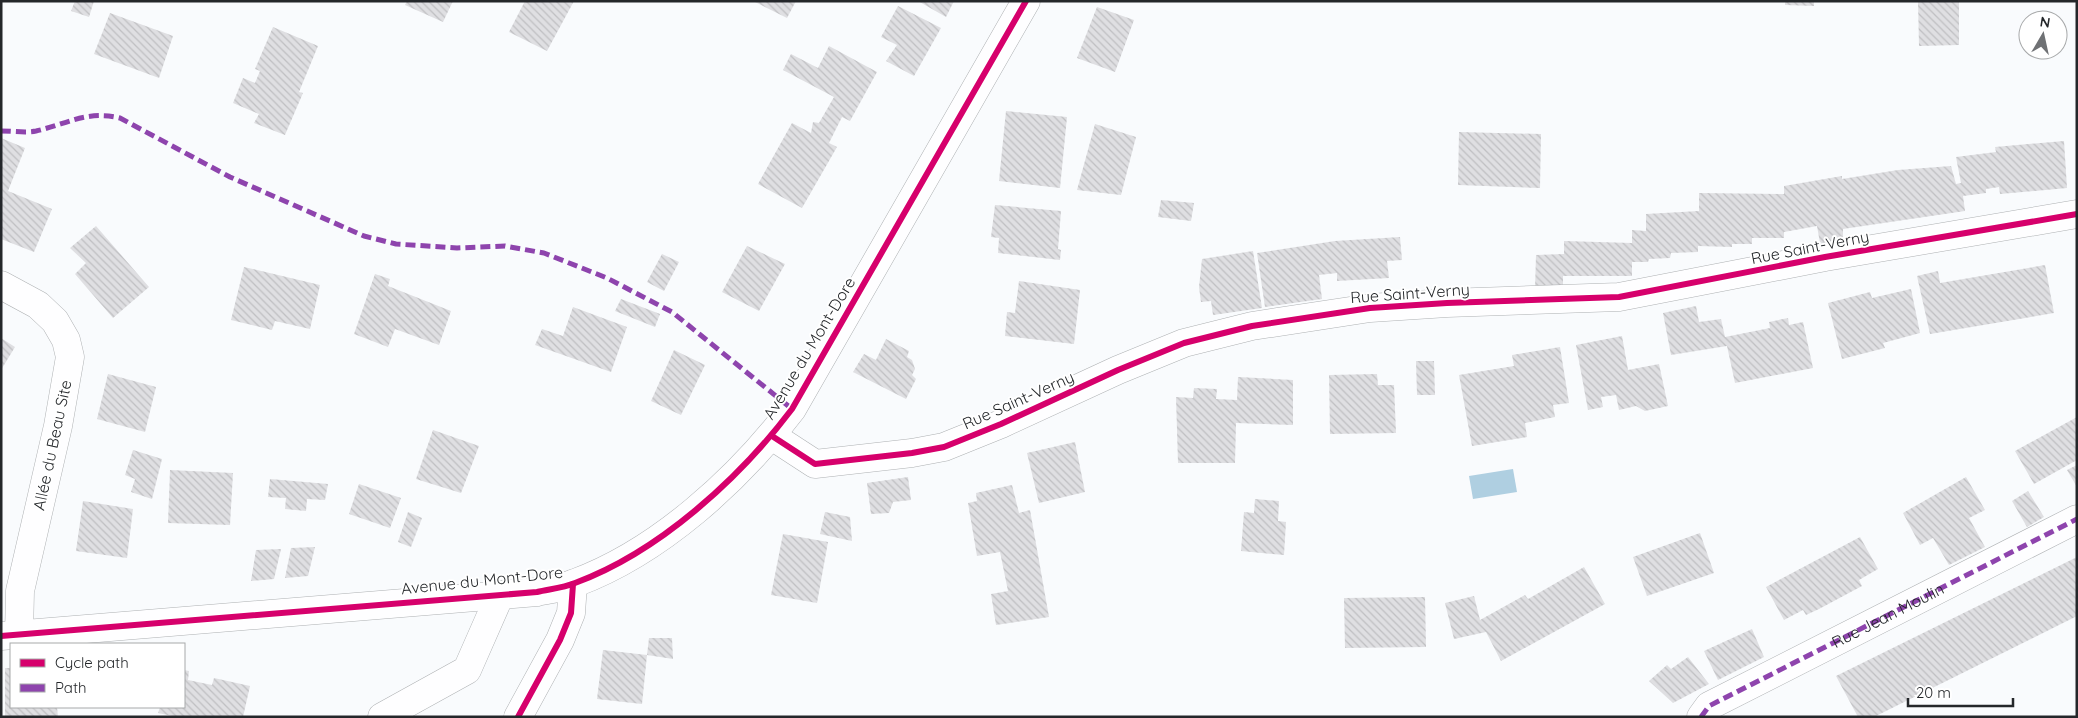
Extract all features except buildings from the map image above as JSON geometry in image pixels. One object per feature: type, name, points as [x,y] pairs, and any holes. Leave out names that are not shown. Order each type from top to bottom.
[{"type":"street","name":"Avenue du Mont-Dore","points":[[10,636],[537,592],[573,584],[614,566],[647,547],[716,492],[772,436],[792,409],[1026,1]]},
{"type":"street","name":"Rue Saint-Verny","points":[[772,436],[815,464],[912,453],[944,447],[1001,424],[1118,370],[1184,343],[1252,326],[1370,308],[1447,303],[1619,298],[1826,257],[2077,214]]},
{"type":"street","name":"Allée du Beau Site","points":[[1,285],[38,305],[55,321],[66,340],[70,357],[58,426],[10,636]]},
{"type":"street","name":"Rue Jean Moulin","points":[[1701,717],[1709,706],[2077,519]]},
{"type":"street","points":[[518,717],[560,640],[571,613],[573,584]]},
{"type":"street","points":[[382,717],[467,670],[500,595]]},
{"type":"water","points":[[1513,469],[1517,492],[1473,499],[1469,476]]},
{"type":"marked path","points":[[1,131],[36,131],[87,117],[108,116],[120,118],[230,177],[364,236],[396,244],[457,248],[505,246],[544,253],[607,278],[672,312],[792,409]]},
{"type":"marked path","points":[[1701,717],[1709,706],[2077,519]]},
{"type":"cycle path","points":[[1,636],[537,592],[575,583],[637,553],[667,533],[722,487],[748,461],[792,409],[1026,1]]},
{"type":"cycle path","points":[[772,436],[815,464],[912,453],[944,447],[1001,424],[1118,370],[1184,343],[1252,326],[1370,308],[1447,303],[1619,297],[1825,257],[2077,214]]},
{"type":"cycle path","points":[[518,717],[560,640],[571,613],[573,584]]}]
